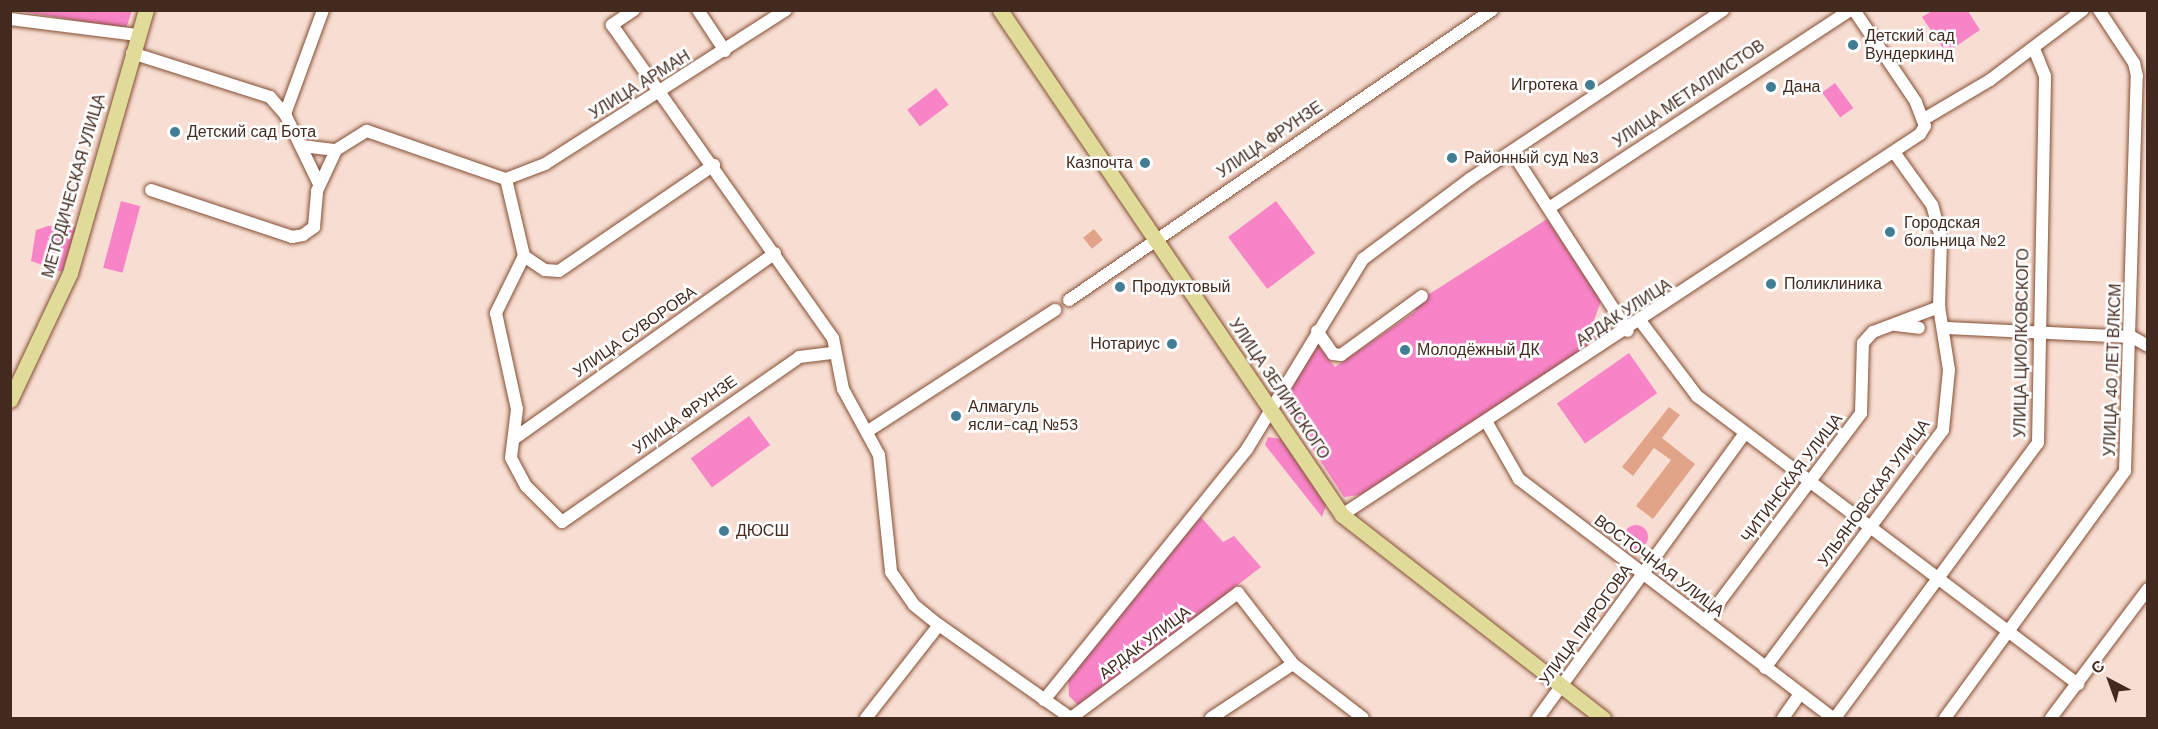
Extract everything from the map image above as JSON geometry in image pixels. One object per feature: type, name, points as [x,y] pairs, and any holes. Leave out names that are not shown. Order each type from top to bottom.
[{"type":"main road","name":"МЕТОДИЧЕСКАЯ УЛИЦА","points":[[10,400],[70,273],[146,10]]},
{"type":"main road","name":"УЛИЦА ЗЕЛИНСКОГО","points":[[1000,10],[1342,515],[1603,718]]},
{"type":"street","points":[[285,114],[323,10]]},
{"type":"street","points":[[634,10],[612,25],[714,165],[833,338],[834,353],[843,389],[868,431],[879,455],[891,572],[914,605],[1071,718]]},
{"type":"street","points":[[698,10],[725,51]]},
{"type":"street","name":"УЛИЦА АРМАН","points":[[506,179],[545,164],[786,10]]},
{"type":"street","name":"УЛИЦА ФРУНЗЕ","points":[[1069,300],[1492,10]]},
{"type":"street","points":[[1044,700],[1247,449],[1270,407],[1363,259],[1512,152],[1723,10]]},
{"type":"street","points":[[1852,10],[1924,119],[2034,49],[2083,10]]},
{"type":"street","name":"УЛИЦА МЕТАЛЛИСТОВ","points":[[1549,208],[1852,10]]},
{"type":"street","name":"УЛИЦА 40 ЛЕТ ВЛКСМ","points":[[1945,718],[2010,632],[2125,471],[2132,337],[2136,76],[2134,63],[2099,10]]},
{"type":"street","points":[[10,20],[137,35]]},
{"type":"street","name":"УЛИЦА ЦИОЛКОВСКОГО","points":[[1834,718],[1940,579],[2038,443],[2045,76],[2034,49]]},
{"type":"street","points":[[132,53],[270,98],[285,114],[319,184]]},
{"type":"street","name":"АРДАК УЛИЦА","points":[[1342,515],[1628,331],[1894,152],[1920,134],[1924,119]]},
{"type":"street","points":[[152,190],[292,237],[314,227],[319,184],[336,150],[367,130],[506,179],[524,256],[496,313],[517,409],[515,438]]},
{"type":"street","points":[[302,146],[336,150]]},
{"type":"street","points":[[1512,152],[1628,331]]},
{"type":"street","name":"УЛЬЯНОВСКАЯ УЛИЦА","points":[[1766,668],[1943,430],[1947,328],[1940,307],[1943,264],[1936,218],[1894,152]]},
{"type":"street","points":[[524,256],[545,270],[559,272],[714,165]]},
{"type":"street","name":"УЛИЦА СУВОРОВА","points":[[515,438],[775,253]]},
{"type":"street","points":[[1317,331],[1333,354],[1341,355],[1422,296]]},
{"type":"street","name":"ЧИТИНСКАЯ УЛИЦА","points":[[1705,621],[1861,413],[1863,343],[1873,332],[1940,307]]},
{"type":"street","points":[[868,431],[1055,310]]},
{"type":"street","points":[[1641,322],[1697,396],[1744,434],[1871,526],[2078,684]]},
{"type":"street","points":[[1896,325],[1919,328]]},
{"type":"street","points":[[1947,328],[2132,337],[2148,346]]},
{"type":"street","name":"УЛИЦА ФРУНЗЕ","points":[[515,438],[511,458],[526,486],[562,522],[799,357],[834,353]]},
{"type":"street","name":"ВОСТОЧНАЯ УЛИЦА","points":[[1486,421],[1520,479],[1643,576],[1834,718]]},
{"type":"street","name":"УЛИЦА ПИРОГОВА","points":[[1538,718],[1744,434]]},
{"type":"street","points":[[2051,718],[2148,589]]},
{"type":"street","name":"АРДАК УЛИЦА","points":[[1071,718],[1238,593],[1293,664]]},
{"type":"street","points":[[866,718],[939,625]]},
{"type":"street","points":[[1211,718],[1293,664],[1354,716]]},
{"type":"street","points":[[1784,718],[1800,694]]},
{"type":"shaded area","points":[[11,10],[132,11],[126,28]]},
{"type":"shaded area","points":[[1932,11],[1968,11],[1980,30],[1946,53],[1922,17]]},
{"type":"shaded area","points":[[1835,83],[1853,108],[1840,117],[1822,92]]},
{"type":"shaded area","points":[[936,88],[949,105],[920,126],[907,110]]},
{"type":"shaded area","points":[[121,201],[140,206],[122,273],[103,268]]},
{"type":"shaded area","points":[[1276,201],[1315,253],[1267,289],[1228,237]]},
{"type":"shaded area","points":[[1547,219],[1601,301],[1592,326],[1597,344],[1360,495],[1344,497],[1282,402],[1317,344],[1335,367],[1416,311],[1412,305]]},
{"type":"shaded area","points":[[48,226],[77,227],[62,272],[31,261],[36,230]]},
{"type":"shaded area","points":[[1629,353],[1657,393],[1585,444],[1557,403]]},
{"type":"shaded area","points":[[749,416],[770,445],[712,487],[691,458]]},
{"type":"shaded area","points":[[1268,437],[1281,439],[1326,505],[1322,517],[1265,445]]},
{"type":"shaded area","points":[[1201,517],[1223,542],[1234,536],[1261,567],[1080,707],[1069,696],[1068,676]]},
{"type":"shaded area","points":[[1636,525],[1645,528],[1648,537],[1645,546],[1636,549],[1627,546],[1624,537],[1627,528]]},
{"type":"building","points":[[1094,229],[1103,240],[1092,249],[1083,238]]},
{"type":"building","points":[[1669,407],[1680,415],[1662,438],[1695,464],[1653,519],[1636,506],[1671,460],[1654,448],[1633,476],[1622,467]]},
{"type":"place","name":"Детский сад Вундеркинд","points":[[1853,45]]},
{"type":"place","name":"Игротека","points":[[1590,85]]},
{"type":"place","name":"Дана","points":[[1771,87]]},
{"type":"place","name":"Детский сад Бота","points":[[175,132]]},
{"type":"place","name":"Районный суд №3","points":[[1452,158]]},
{"type":"place","name":"Казпочта","points":[[1145,163]]},
{"type":"place","name":"Городская больница №2","points":[[1890,232]]},
{"type":"place","name":"Поликлиника","points":[[1771,284]]},
{"type":"place","name":"Продуктовый","points":[[1120,287]]},
{"type":"place","name":"Нотариус","points":[[1172,344]]},
{"type":"place","name":"Молодёжный ДК","points":[[1405,350]]},
{"type":"place","name":"Алмагуль ясли-сад №53","points":[[956,416]]},
{"type":"place","name":"ДЮСШ","points":[[724,531]]}]
